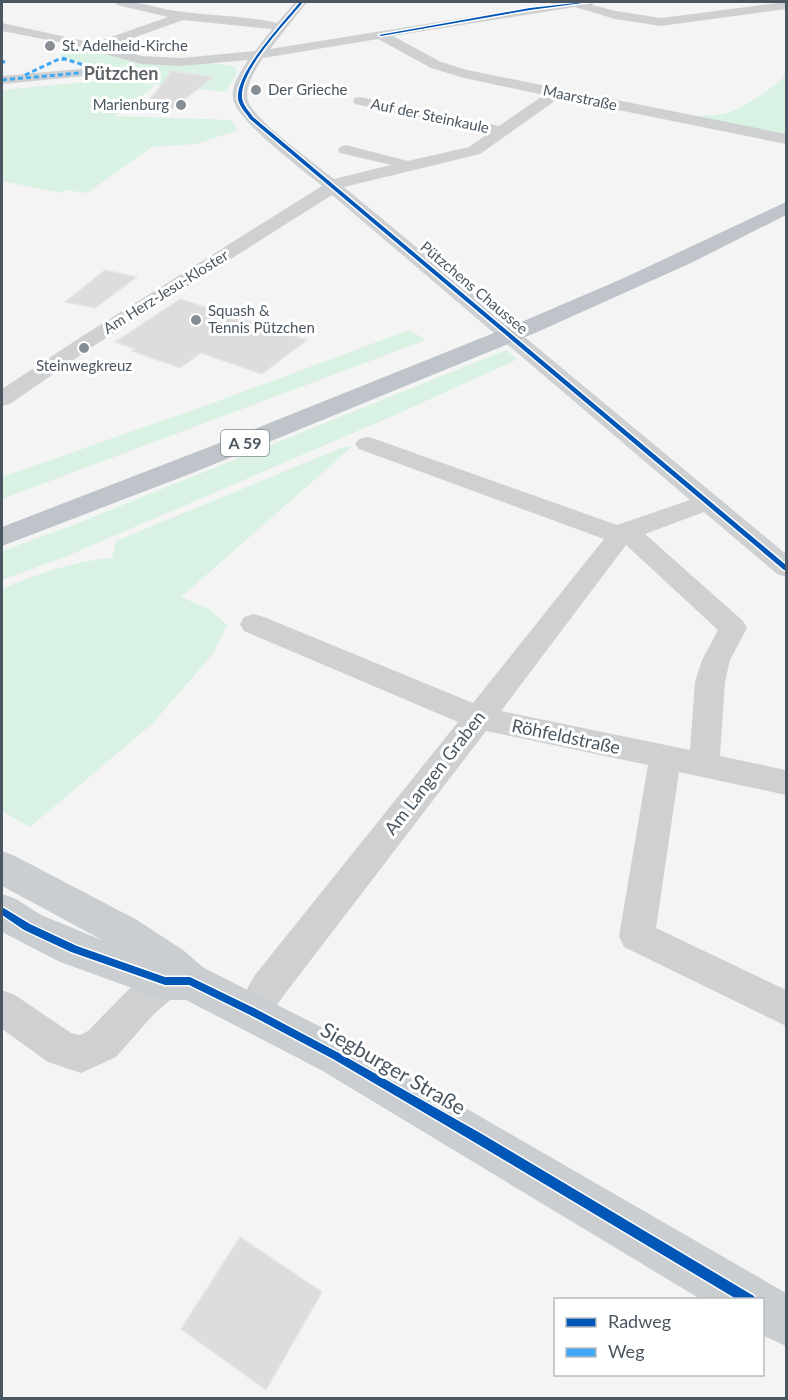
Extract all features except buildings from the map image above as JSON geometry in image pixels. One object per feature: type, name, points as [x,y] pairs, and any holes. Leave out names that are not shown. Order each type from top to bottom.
[{"type":"highway","name":"A 59","points":[[2,537],[238,446],[476,339],[506,316],[659,252],[786,190]]},
{"type":"highway","name":"A 59","points":[[2,513],[224,429],[476,339],[525,329],[680,261],[786,208]]},
{"type":"main road","name":"Siegburger Straße","points":[[2,867],[104,919],[176,976]]},
{"type":"main road","name":"Siegburger Straße","points":[[2,911],[27,927],[74,949],[176,976],[253,1012],[366,1074],[748,1298]]},
{"type":"main road","points":[[764,1308],[786,1321]]},
{"type":"street","points":[[121,2],[182,16],[284,23]]},
{"type":"street","name":"Pützchens Chaussee","points":[[301,2],[258,55],[241,84],[240,100],[251,118],[786,568]]},
{"type":"street","points":[[2,27],[151,62],[258,55],[510,13],[532,4],[582,3],[615,15],[661,22],[786,5]]},
{"type":"street","points":[[94,47],[182,16]]},
{"type":"street","points":[[2,42],[25,32]]},
{"type":"street","name":"Maarstraße","points":[[381,35],[447,70],[786,139]]},
{"type":"street","points":[[270,42],[280,47],[297,49]]},
{"type":"street","points":[[2,70],[21,78],[103,75],[61,58],[21,78]]},
{"type":"street","points":[[204,60],[236,63],[247,74]]},
{"type":"street","name":"Am Herz-Jesu-Kloster","points":[[2,399],[88,341],[341,182],[474,151],[556,93]]},
{"type":"street","name":"Auf der Steinkaule","points":[[360,101],[500,131]]},
{"type":"street","points":[[346,150],[395,161],[408,167]]},
{"type":"street","points":[[367,444],[623,533],[733,628],[716,660],[710,682],[704,766]]},
{"type":"street","points":[[623,533],[708,502]]},
{"type":"street","name":"Am Langen Graben","points":[[253,1012],[268,987],[623,533]]},
{"type":"street","name":"Röhfeldstraße","points":[[254,624],[478,718],[786,782]]},
{"type":"street","points":[[665,758],[637,936],[786,1009]]},
{"type":"street","points":[[2,1007],[62,1049],[81,1054],[102,1044],[140,1003],[176,976]]},
{"type":"green space","points":[[81,47],[144,63],[218,64],[235,67],[237,72],[226,92],[144,83],[59,55]]},
{"type":"green space","points":[[106,72],[155,86],[115,116],[231,120],[238,130],[196,144],[152,147],[87,193],[66,190],[61,193],[2,181],[2,90],[108,80]]},
{"type":"green space","points":[[786,75],[786,136],[694,118],[735,110],[758,97]]},
{"type":"green space","points":[[409,330],[426,340],[2,499],[2,477],[210,404]]},
{"type":"green space","points":[[506,350],[518,359],[395,415],[67,556],[2,580],[2,551],[68,527]]},
{"type":"green space","points":[[353,446],[181,597],[209,609],[227,625],[212,655],[152,724],[30,827],[2,811],[2,589],[56,569],[112,558],[116,541],[341,448]]},
{"type":"marked path","points":[[62,58],[96,69]]},
{"type":"marked path","points":[[25,75],[57,60],[66,59]]},
{"type":"marked path","points":[[2,80],[102,71]]},
{"type":"cycle path","points":[[301,2],[263,48],[245,76],[240,98],[251,118],[786,568]]},
{"type":"cycle path","points":[[381,35],[530,9],[588,2]]},
{"type":"cycle path","points":[[2,911],[27,927],[74,949],[165,981],[190,981],[253,1012],[336,1056],[478,1138],[747,1298]]},
{"type":"place","name":"St. Adelheid-Kirche","points":[[50,46]]},
{"type":"place","name":"Der Grieche","points":[[256,90]]},
{"type":"place","name":"Marienburg","points":[[181,105]]},
{"type":"place","name":"Squash & Tennis Pützchen","points":[[196,320]]},
{"type":"place","name":"Steinwegkreuz","points":[[84,348]]},
{"type":"district","name":"Pützchen","points":[[121,74]]}]
